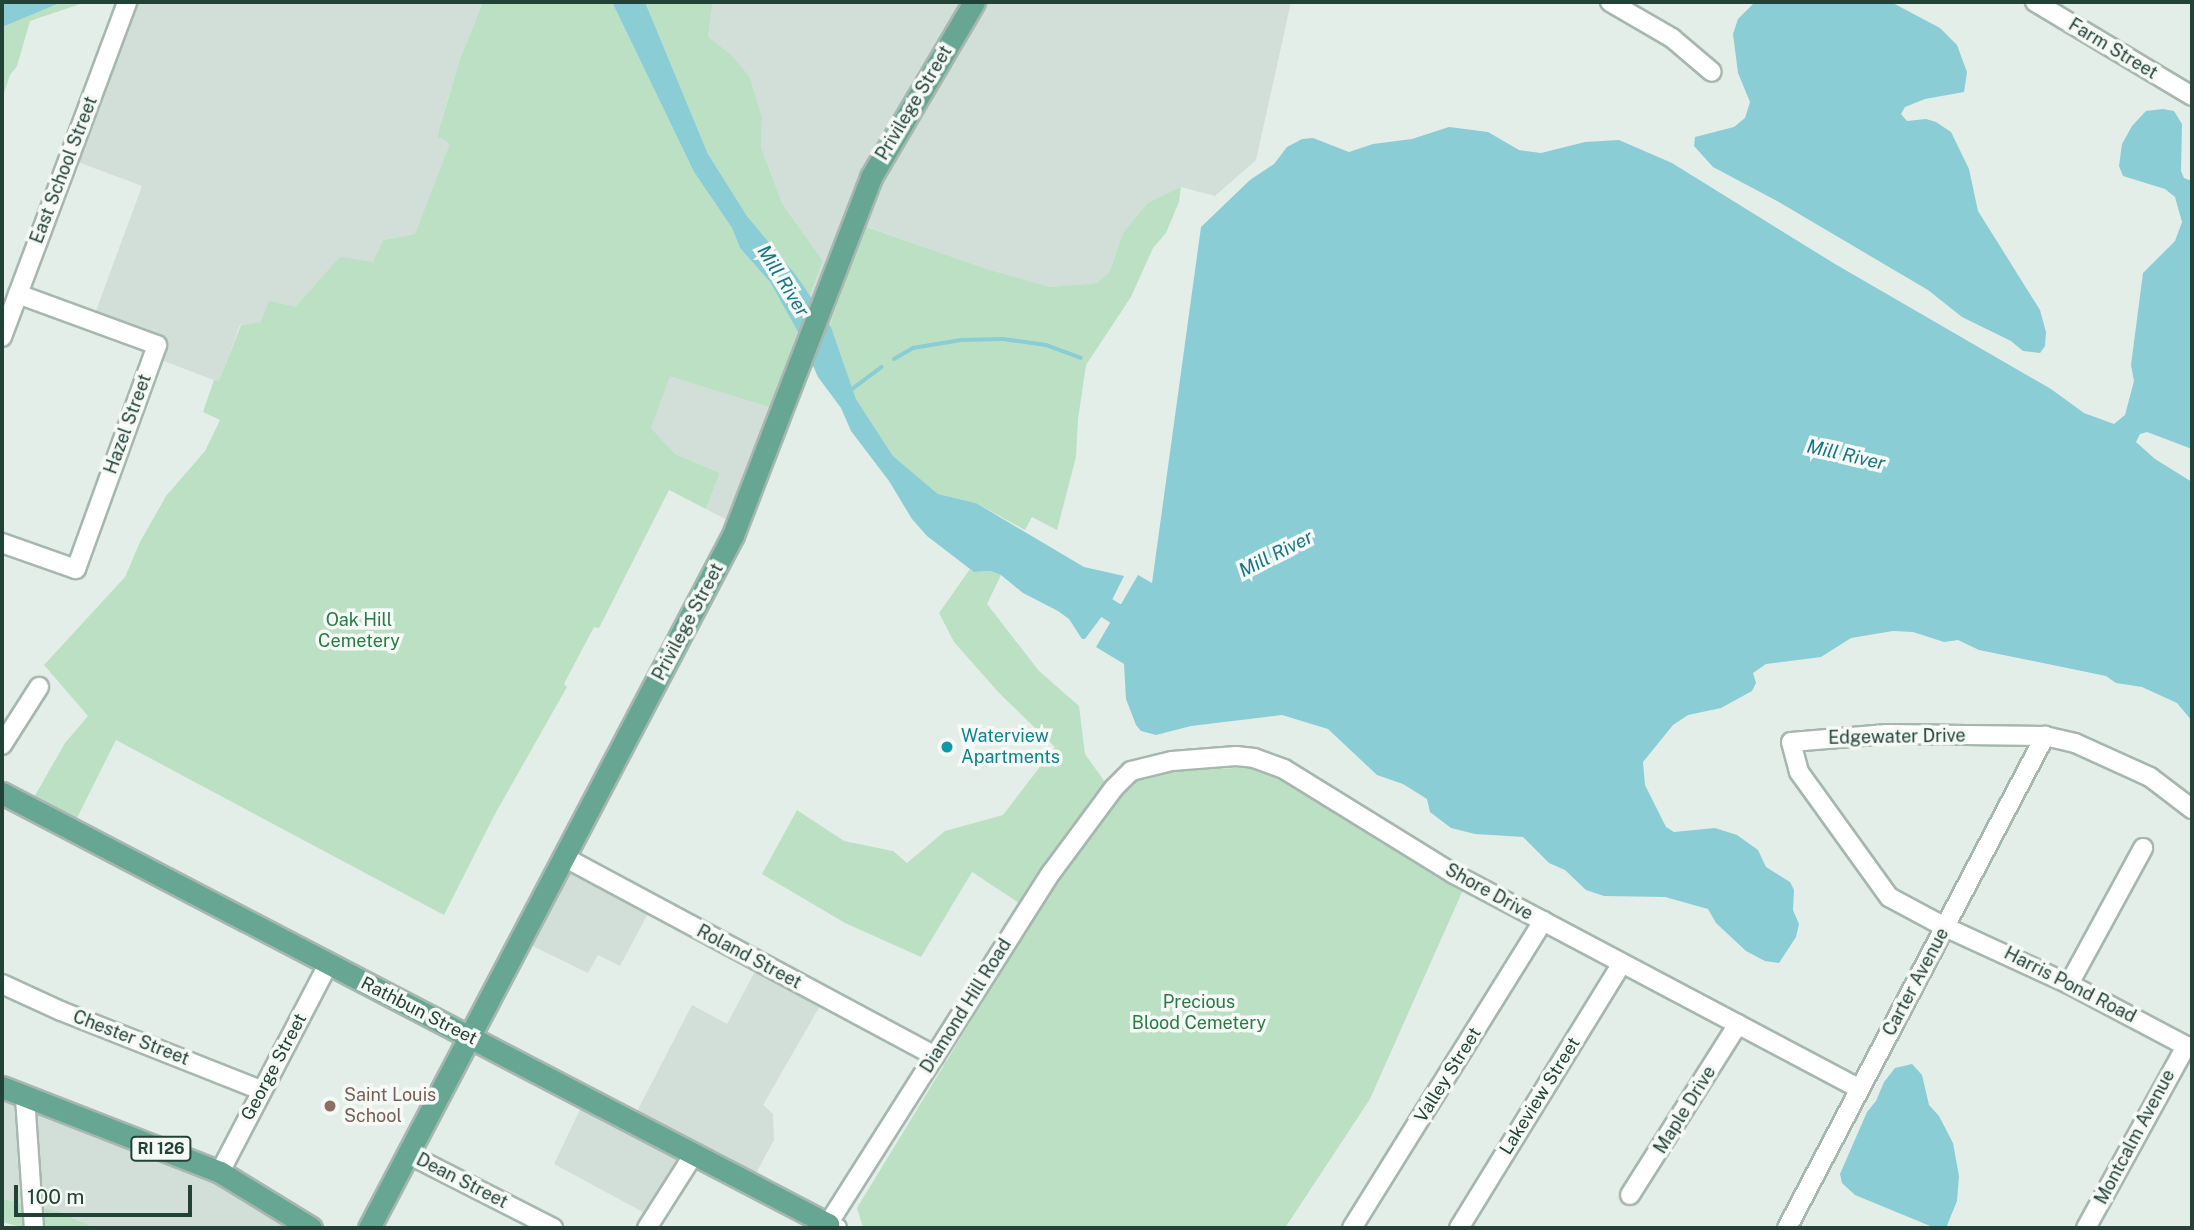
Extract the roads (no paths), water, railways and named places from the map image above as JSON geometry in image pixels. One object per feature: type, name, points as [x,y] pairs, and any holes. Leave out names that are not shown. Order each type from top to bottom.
[{"type":"main road","name":"Privilege Street","points":[[369,1228],[733,535],[871,177],[974,2]]},
{"type":"main road","name":"Rathbun Street","points":[[2,793],[830,1227]]},
{"type":"main road","name":"RI 126","points":[[2,1087],[220,1172],[311,1228]]},
{"type":"street","name":"East School Street","points":[[2,337],[127,2]]},
{"type":"street","points":[[1609,2],[1672,38],[1712,72]]},
{"type":"street","name":"Farm Street","points":[[2046,5],[2192,96]]},
{"type":"street","name":"Hazel Street","points":[[2,543],[76,569],[157,345],[18,294]]},
{"type":"street","points":[[2,745],[23,707],[39,687]]},
{"type":"street","name":"Edgewater Drive","points":[[1945,927],[1899,902],[1883,890],[1799,772],[1791,742],[1876,734],[2045,736],[2075,743],[2150,777],[2192,808]]},
{"type":"street","name":"Carter Avenue","points":[[1787,1228],[2045,736]]},
{"type":"street","name":"Shore Drive","points":[[1114,788],[1131,771],[1160,762],[1236,756],[1254,758],[1284,769],[1454,874],[1860,1089]]},
{"type":"street","name":"Diamond Hill Road","points":[[830,1227],[1007,938],[1114,788]]},
{"type":"street","points":[[2069,984],[2143,848]]},
{"type":"street","name":"Roland Street","points":[[564,857],[935,1056]]},
{"type":"street","name":"Valley Street","points":[[1352,1228],[1543,921]]},
{"type":"street","name":"Harris Pond Road","points":[[1945,927],[2069,984],[2189,1047]]},
{"type":"street","name":"George Street","points":[[220,1172],[329,963]]},
{"type":"street","name":"Lakeview Street","points":[[1459,1228],[1622,963]]},
{"type":"street","name":"Chester Street","points":[[2,984],[61,1011],[261,1090]]},
{"type":"street","name":"Maple Drive","points":[[1630,1195],[1738,1024]]},
{"type":"street","name":"Montcalm Avenue","points":[[2086,1228],[2189,1047]]},
{"type":"street","points":[[25,1097],[34,1228]]},
{"type":"street","name":"Dean Street","points":[[408,1154],[553,1228]]},
{"type":"street","points":[[647,1228],[694,1154]]},
{"type":"water","points":[[2,2],[62,2],[2,27]]},
{"type":"water","points":[[612,2],[645,2],[708,154],[747,216],[796,275],[831,327],[856,399],[893,456],[938,494],[976,503],[1084,567],[1124,576],[1108,608],[1085,639],[1082,639],[1069,619],[1023,593],[1001,575],[991,571],[974,572],[927,536],[912,519],[889,481],[851,431],[841,408],[818,377],[797,330],[770,282],[740,248],[732,228],[694,172]]},
{"type":"water","points":[[1755,2],[1891,2],[1940,28],[1957,45],[1967,72],[1964,92],[1925,99],[1905,107],[1901,114],[1907,121],[1926,119],[1951,132],[1969,169],[1978,211],[2040,310],[2046,332],[2045,346],[2040,353],[2023,351],[2011,341],[1962,317],[1928,290],[1777,201],[1713,167],[1694,146],[1695,137],[1734,127],[1745,118],[1750,102],[1738,73],[1733,34],[1738,19]]},
{"type":"water","points":[[2146,111],[2174,111],[2182,124],[2181,171],[2184,178],[2192,181],[2192,449],[2147,432],[2140,434],[2136,442],[2155,459],[2192,482],[2192,721],[2177,703],[2142,687],[2116,683],[2106,676],[1979,650],[1958,640],[1944,642],[1913,632],[1893,631],[1851,638],[1821,657],[1766,664],[1753,673],[1756,683],[1752,691],[1721,708],[1688,715],[1673,725],[1643,762],[1645,785],[1666,827],[1674,832],[1715,828],[1737,835],[1758,850],[1766,867],[1790,882],[1794,890],[1793,910],[1799,924],[1796,937],[1779,963],[1765,961],[1746,951],[1716,923],[1708,909],[1665,897],[1604,896],[1586,890],[1565,870],[1549,863],[1523,837],[1475,834],[1451,828],[1430,812],[1427,799],[1403,784],[1377,775],[1328,729],[1282,715],[1191,726],[1156,735],[1141,731],[1136,725],[1126,699],[1124,664],[1096,647],[1138,575],[1152,583],[1201,227],[1250,180],[1274,164],[1287,147],[1302,139],[1313,138],[1349,152],[1373,144],[1412,139],[1449,127],[1488,132],[1519,150],[1541,153],[1585,142],[1619,140],[1672,163],[1835,264],[2051,389],[2084,413],[2114,424],[2125,415],[2134,381],[2131,365],[2143,273],[2175,241],[2182,222],[2175,197],[2165,189],[2123,176],[2119,166],[2122,144],[2132,126]]},
{"type":"water","points":[[1912,1064],[1922,1075],[1929,1105],[1939,1116],[1953,1143],[1959,1176],[1957,1201],[1946,1228],[1935,1228],[1855,1195],[1842,1183],[1840,1174],[1867,1112],[1876,1101],[1884,1082],[1895,1068]]},
{"type":"waterway","points":[[894,359],[913,348],[962,340],[1003,339],[1046,345],[1081,358]]},
{"type":"waterway","points":[[851,390],[881,367]]},
{"type":"waterway","name":"Mill River","points":[[1083,593],[1115,613],[1141,624]]},
{"type":"place","name":"Waterview Apartments","points":[[947,747]]},
{"type":"place","name":"Saint Louis School","points":[[330,1106]]},
{"type":"park label","name":"Oak Hill Cemetery","points":[[359,631]]},
{"type":"park label","name":"Precious Blood Cemetery","points":[[1199,1013]]}]
